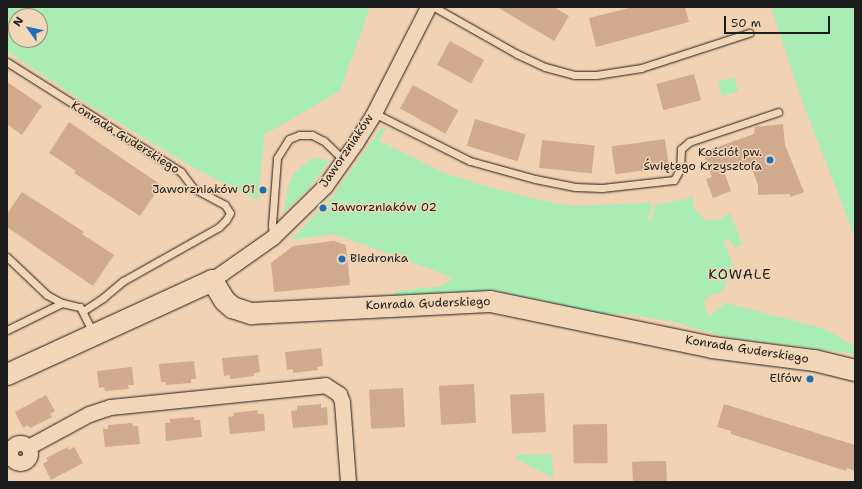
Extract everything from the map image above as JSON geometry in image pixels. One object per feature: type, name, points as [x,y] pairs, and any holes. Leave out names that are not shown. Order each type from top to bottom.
[{"type":"street","name":"Jaworzniaków","points":[[212,280],[273,236],[305,207],[344,160],[374,113],[428,7]]},
{"type":"street","points":[[7,374],[212,280]]},
{"type":"street","name":"Konrada Guderskiego","points":[[212,280],[224,300],[232,307],[251,313],[490,301],[719,348],[814,360],[855,370]]},
{"type":"street","points":[[28,447],[89,414],[110,407],[325,385],[333,388],[342,402],[348,482]]},
{"type":"lane","points":[[434,7],[517,54],[545,67],[574,75],[596,76],[641,68],[749,33]]},
{"type":"lane","name":"Konrada Guderskiego","points":[[7,62],[181,172],[193,188],[225,205],[230,213],[226,220],[218,227],[123,281],[103,298],[83,311]]},
{"type":"lane","points":[[374,113],[470,161],[535,179],[575,187],[602,188],[674,180],[680,169],[681,149],[689,142],[778,112]]},
{"type":"lane","points":[[273,236],[272,225],[277,158],[289,139],[299,134],[312,135],[324,141],[344,160]]},
{"type":"lane","points":[[7,257],[47,294],[62,304]]},
{"type":"lane","points":[[7,330],[62,304],[76,304],[83,311],[94,335]]},
{"type":"green space","points":[[7,7],[370,7],[340,91],[264,135],[258,201],[194,168],[81,100],[7,51]]},
{"type":"green space","points":[[771,7],[855,7],[855,237],[804,106]]},
{"type":"green space","points":[[734,77],[738,91],[722,96],[718,82]]},
{"type":"green space","points":[[381,128],[386,128],[379,141],[444,173],[488,187],[557,204],[577,206],[647,203],[652,204],[648,220],[651,221],[655,205],[690,198],[692,195],[695,210],[706,221],[720,219],[730,213],[742,245],[735,248],[729,240],[723,240],[733,266],[724,289],[718,294],[711,294],[704,302],[708,316],[726,303],[825,329],[855,347],[855,354],[725,337],[670,321],[624,314],[599,314],[495,290],[395,295],[395,291],[443,286],[452,277],[334,234],[291,240],[332,197]]},
{"type":"green space","points":[[313,158],[327,160],[328,163],[308,189],[283,213],[288,186],[295,172]]},
{"type":"green space","points":[[551,454],[554,478],[515,458],[516,455]]},
{"type":"building","points":[[497,7],[554,7],[569,16],[554,41]]},
{"type":"building","points":[[633,7],[685,7],[689,22],[596,47],[589,18]]},
{"type":"building","points":[[450,41],[484,60],[471,84],[437,65]]},
{"type":"building","points":[[694,74],[701,100],[663,110],[656,84]]},
{"type":"building","points":[[7,82],[42,106],[22,135],[7,124]]},
{"type":"building","points":[[413,85],[458,110],[445,134],[400,109]]},
{"type":"building","points":[[475,119],[526,134],[517,161],[467,146]]},
{"type":"building","points":[[69,122],[161,185],[140,216],[74,173],[76,171],[49,153]]},
{"type":"building","name":"Kościół pw. Świętego Krzysztofa","points":[[783,124],[785,145],[804,192],[791,197],[789,194],[758,195],[758,185],[750,163],[724,172],[731,191],[713,198],[706,179],[712,177],[703,152],[754,134],[755,127]]},
{"type":"building","points":[[665,139],[669,167],[615,174],[612,147]]},
{"type":"building","points":[[542,140],[595,146],[592,173],[539,168]]},
{"type":"building","points":[[22,192],[84,232],[82,234],[114,255],[93,286],[7,227],[7,214]]},
{"type":"building","points":[[334,241],[346,245],[350,285],[274,292],[271,263],[293,246]]},
{"type":"building","points":[[321,348],[323,366],[317,367],[318,370],[293,373],[293,369],[287,370],[285,352]]},
{"type":"building","points":[[258,355],[260,372],[254,373],[254,376],[230,379],[230,375],[224,376],[222,358]]},
{"type":"building","points":[[194,361],[196,379],[191,379],[191,383],[166,385],[166,382],[161,382],[159,364]]},
{"type":"building","points":[[132,367],[134,385],[128,385],[129,389],[105,391],[104,387],[99,388],[97,371]]},
{"type":"building","points":[[474,384],[476,423],[441,425],[439,386]]},
{"type":"building","points":[[403,388],[405,427],[371,429],[369,390]]},
{"type":"building","points":[[544,393],[546,432],[512,434],[510,395]]},
{"type":"building","points":[[46,395],[55,411],[50,414],[52,417],[30,428],[28,425],[23,428],[15,412]]},
{"type":"building","points":[[321,404],[321,408],[327,407],[328,425],[293,428],[291,411],[297,410],[297,406]]},
{"type":"building","points":[[724,404],[855,445],[855,471],[847,468],[846,471],[731,434],[731,431],[717,427]]},
{"type":"building","points":[[257,410],[258,414],[264,414],[265,431],[230,434],[228,417],[234,416],[233,413]]},
{"type":"building","points":[[194,417],[194,420],[200,420],[202,437],[166,441],[165,423],[170,423],[170,419]]},
{"type":"building","points":[[132,423],[133,426],[138,426],[140,444],[105,447],[103,429],[108,429],[108,425]]},
{"type":"building","points":[[607,424],[608,463],[574,464],[573,425]]},
{"type":"building","points":[[68,447],[69,450],[74,447],[83,463],[51,480],[43,464],[48,461],[46,458]]},
{"type":"building","points":[[666,461],[667,482],[633,482],[632,462]]},
{"type":"place","name":"Kościół pw. Świętego Krzysztofa","points":[[770,160]]},
{"type":"place","name":"Jaworzniaków 01","points":[[263,190]]},
{"type":"place","name":"Jaworzniaków 02","points":[[323,208]]},
{"type":"place","name":"Biedronka","points":[[342,259]]},
{"type":"place","name":"Elfów","points":[[810,379]]},
{"type":"district","name":"KOWALE","points":[[740,274]]}]
